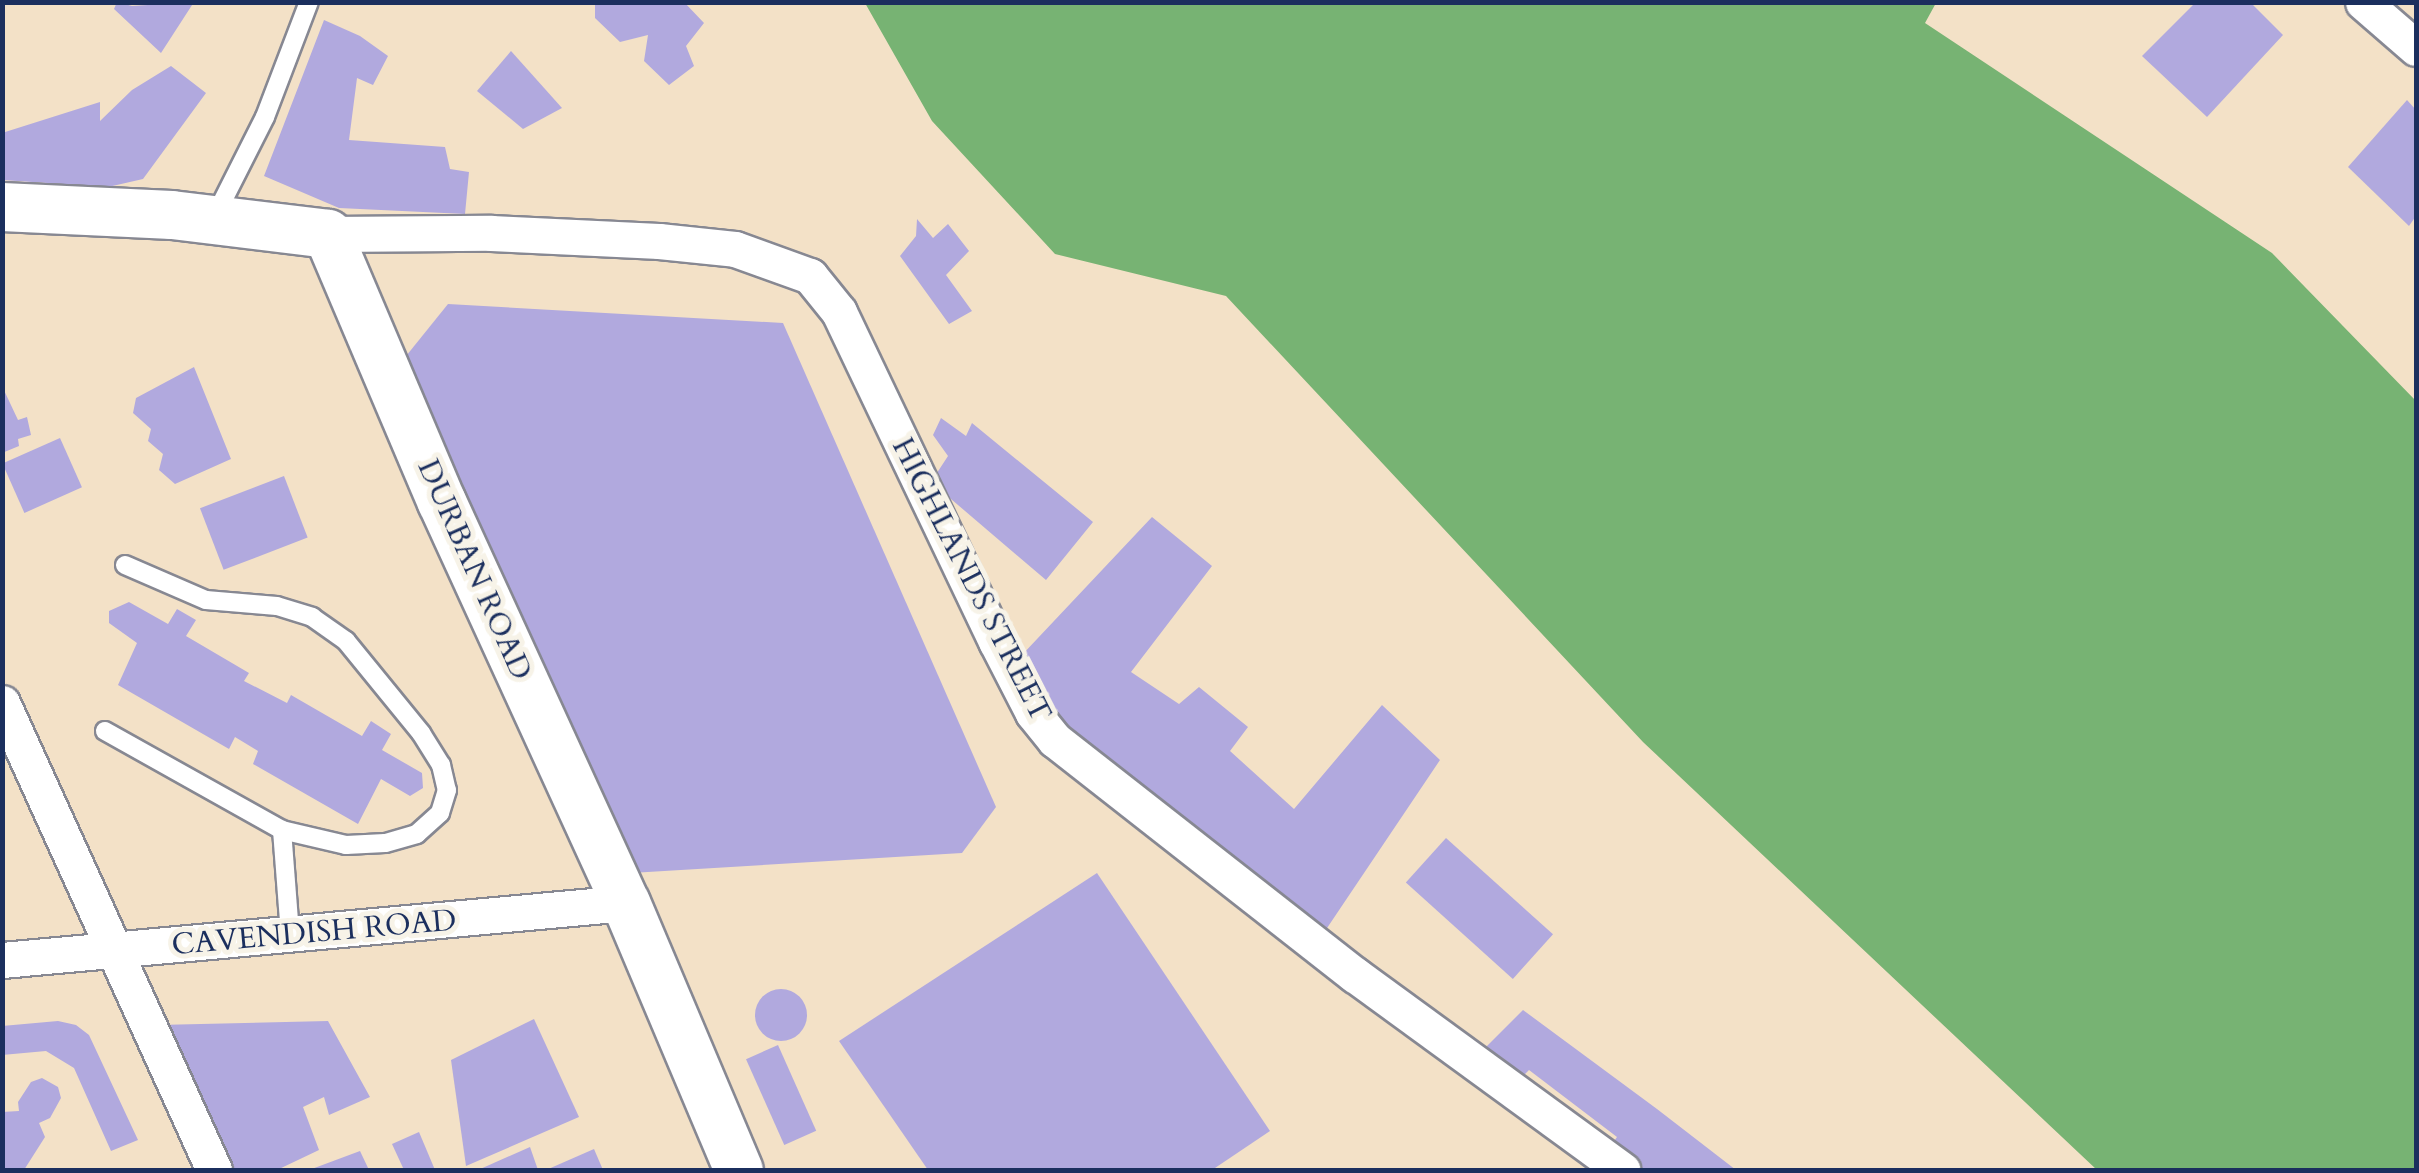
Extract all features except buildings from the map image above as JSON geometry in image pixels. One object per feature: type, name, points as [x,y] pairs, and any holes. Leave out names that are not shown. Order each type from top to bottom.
[{"type":"street","points":[[2363,2],[2416,48]]},
{"type":"street","points":[[2,207],[214,219],[328,234]]},
{"type":"street","name":"HIGHLANDS STREET","points":[[328,234],[491,233],[659,241],[734,249],[779,261],[810,276],[839,312],[996,641],[1033,713],[1055,740],[1355,975],[1622,1170]]},
{"type":"street","name":"DURBAN ROAD","points":[[328,234],[450,520],[626,903],[728,1167]]},
{"type":"street","points":[[2,703],[214,1170]]},
{"type":"street","name":"CAVENDISH ROAD","points":[[2,960],[626,903]]},
{"type":"lane","points":[[214,219],[265,117],[310,2]]},
{"type":"lane","points":[[104,732],[282,830],[346,845],[385,844],[417,834],[440,813],[447,790],[441,765],[421,733],[346,641],[312,617],[277,606],[206,600],[125,566]]},
{"type":"lane","points":[[282,830],[290,935]]},
{"type":"green space","points":[[865,3],[1936,3],[1925,23],[2272,253],[2416,401],[2416,1170],[2097,1170],[1643,742],[1226,296],[1055,254],[932,121]]}]
